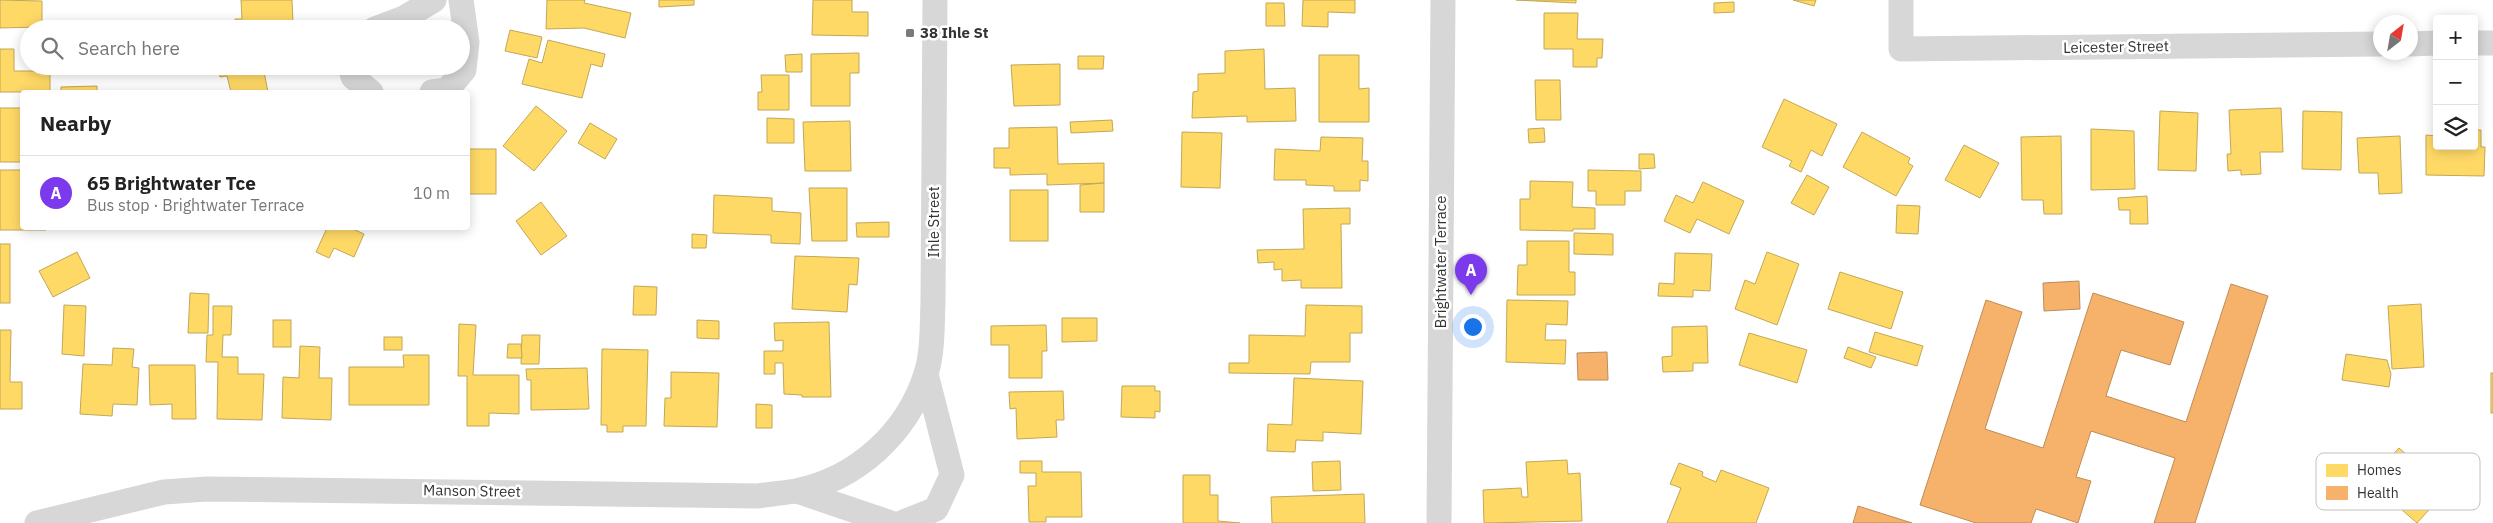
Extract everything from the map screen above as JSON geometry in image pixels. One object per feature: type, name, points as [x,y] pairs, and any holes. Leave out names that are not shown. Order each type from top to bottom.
[{"type":"street","points":[[399,20],[434,0]]},
{"type":"street","points":[[461,0],[464,20]]},
{"type":"street","name":"Ihle Street","points":[[893,436],[912,405],[926,374],[932,338],[935,0]]},
{"type":"street","name":"Brightwater Terrace","points":[[1439,523],[1442,0]]},
{"type":"street","name":"Leicester Street","points":[[1900,0],[1901,49],[2373,44]]},
{"type":"street","points":[[2478,43],[2493,43]]},
{"type":"street","points":[[2418,44],[2433,44]]},
{"type":"street","points":[[352,75],[369,90]]},
{"type":"street","points":[[447,90],[460,75]]},
{"type":"street","points":[[901,523],[936,509],[952,475],[926,374]]},
{"type":"street","name":"Manson Street","points":[[37,523],[164,492],[207,489],[758,496],[797,491],[841,476],[872,455],[893,436]]},
{"type":"street","points":[[797,491],[891,523]]},
{"type":"building: Homes","points":[[0,0],[42,1],[42,20],[20,20],[20,28],[0,28]]},
{"type":"building: Homes","points":[[241,0],[292,0],[293,20],[235,20],[242,19]]},
{"type":"building: Homes","points":[[547,0],[585,0],[584,3],[631,13],[625,38],[584,28],[546,29]]},
{"type":"building: Homes","points":[[659,0],[694,0],[694,5],[659,7]]},
{"type":"building: Homes","points":[[813,0],[852,0],[852,12],[868,12],[868,36],[812,35]]},
{"type":"building: Homes","points":[[1303,0],[1355,0],[1355,13],[1328,12],[1328,27],[1302,26]]},
{"type":"building: Homes","points":[[1516,0],[1576,0],[1576,3]]},
{"type":"building: Homes","points":[[1793,0],[1816,0],[1814,6]]},
{"type":"building: Homes","points":[[1734,2],[1734,12],[1714,13],[1714,3]]},
{"type":"building: Homes","points":[[1266,3],[1284,3],[1285,26],[1266,26]]},
{"type":"building: Homes","points":[[1544,13],[1578,13],[1577,39],[1603,39],[1602,58],[1597,58],[1597,67],[1573,67],[1573,49],[1544,49]]},
{"type":"building: Homes","points":[[510,30],[542,37],[537,58],[505,51]]},
{"type":"building: Homes","points":[[548,40],[605,54],[602,67],[591,64],[582,98],[522,84],[529,59],[542,63]]},
{"type":"building: Homes","points":[[0,49],[14,49],[14,71],[20,71],[20,75],[50,75],[50,90],[0,92]]},
{"type":"building: Homes","points":[[1264,49],[1265,89],[1295,88],[1296,121],[1247,122],[1247,116],[1192,118],[1193,92],[1198,91],[1198,74],[1225,73],[1225,51]]},
{"type":"building: Homes","points":[[859,53],[859,73],[850,73],[850,106],[811,106],[811,54]]},
{"type":"building: Homes","points":[[802,54],[802,72],[786,72],[785,55]]},
{"type":"building: Homes","points":[[1319,55],[1359,55],[1359,89],[1369,88],[1369,122],[1319,122]]},
{"type":"building: Homes","points":[[1078,56],[1104,56],[1103,69],[1078,69]]},
{"type":"building: Homes","points":[[1060,64],[1060,105],[1014,106],[1011,65]]},
{"type":"building: Homes","points":[[220,75],[265,75],[268,90],[230,90],[227,76],[220,77]]},
{"type":"building: Homes","points":[[761,75],[789,75],[789,110],[758,110],[758,92],[762,92]]},
{"type":"building: Homes","points":[[1535,80],[1560,80],[1561,120],[1536,120]]},
{"type":"building: Homes","points":[[97,86],[97,90],[61,90],[61,87]]},
{"type":"building: Homes","points":[[1784,99],[1837,124],[1822,156],[1811,150],[1801,172],[1789,166],[1792,161],[1762,147]]},
{"type":"building: Homes","points":[[536,106],[567,131],[534,171],[503,146]]},
{"type":"building: Homes","points":[[0,108],[20,108],[20,162],[0,162]]},
{"type":"building: Homes","points":[[2281,108],[2283,152],[2260,152],[2261,174],[2241,175],[2241,170],[2228,171],[2227,154],[2231,154],[2229,110]]},
{"type":"building: Homes","points":[[2160,111],[2198,113],[2196,171],[2158,170]]},
{"type":"building: Homes","points":[[2303,111],[2342,112],[2341,170],[2302,169]]},
{"type":"building: Homes","points":[[767,118],[794,119],[794,143],[767,143]]},
{"type":"building: Homes","points":[[1112,120],[1113,131],[1071,133],[1070,122]]},
{"type":"building: Homes","points":[[850,121],[851,171],[805,171],[803,122]]},
{"type":"building: Homes","points":[[590,123],[617,139],[605,159],[578,143]]},
{"type":"building: Homes","points":[[1057,127],[1058,164],[1104,163],[1104,183],[1047,185],[1047,174],[1010,175],[1010,168],[994,168],[994,148],[1009,148],[1009,128]]},
{"type":"building: Homes","points":[[1544,128],[1545,142],[1529,143],[1528,129]]},
{"type":"building: Homes","points":[[2091,129],[2134,131],[2135,189],[2091,190]]},
{"type":"building: Homes","points":[[2478,130],[2481,130],[2481,147],[2485,147],[2484,176],[2426,175],[2426,135],[2433,136],[2433,150],[2478,150]]},
{"type":"building: Homes","points":[[1182,132],[1222,133],[1220,188],[1181,187]]},
{"type":"building: Homes","points":[[1862,132],[1910,158],[1908,163],[1913,166],[1896,196],[1843,167]]},
{"type":"building: Homes","points":[[2061,136],[2062,214],[2044,214],[2043,200],[2022,200],[2021,137]]},
{"type":"building: Homes","points":[[2400,136],[2402,193],[2379,194],[2378,173],[2359,173],[2357,138]]},
{"type":"building: Homes","points":[[1321,137],[1363,138],[1362,161],[1368,161],[1368,181],[1360,180],[1360,191],[1334,191],[1334,186],[1306,185],[1306,180],[1274,180],[1275,149],[1320,151]]},
{"type":"building: Homes","points":[[1964,145],[1999,163],[1980,198],[1945,180]]},
{"type":"building: Homes","points":[[470,149],[496,149],[496,194],[470,194]]},
{"type":"building: Homes","points":[[1639,154],[1654,154],[1655,168],[1639,169]]},
{"type":"building: Homes","points":[[0,170],[20,170],[20,230],[0,230]]},
{"type":"building: Homes","points":[[1588,170],[1641,171],[1641,191],[1625,191],[1625,205],[1596,205],[1596,191],[1588,191]]},
{"type":"building: Homes","points":[[1807,175],[1829,187],[1814,215],[1791,203]]},
{"type":"building: Homes","points":[[1530,181],[1573,182],[1572,207],[1595,208],[1595,229],[1573,229],[1573,231],[1520,230],[1520,199],[1530,199]]},
{"type":"building: Homes","points":[[1703,182],[1744,201],[1729,234],[1697,219],[1690,233],[1664,221],[1676,195],[1693,203]]},
{"type":"building: Homes","points":[[1104,183],[1104,212],[1080,212],[1080,185]]},
{"type":"building: Homes","points":[[809,188],[847,188],[847,241],[812,241]]},
{"type":"building: Homes","points":[[1010,190],[1048,190],[1048,241],[1010,241]]},
{"type":"building: Homes","points":[[714,195],[772,198],[772,211],[801,213],[800,244],[771,243],[771,235],[713,233]]},
{"type":"building: Homes","points":[[2147,196],[2148,224],[2130,224],[2130,210],[2119,210],[2118,198]]},
{"type":"building: Homes","points":[[541,202],[567,236],[541,255],[516,221]]},
{"type":"building: Homes","points":[[1897,205],[1920,206],[1918,234],[1896,233]]},
{"type":"building: Homes","points":[[1350,208],[1350,224],[1341,224],[1342,288],[1301,288],[1301,280],[1282,281],[1282,269],[1274,270],[1274,262],[1258,263],[1257,250],[1304,249],[1303,209]]},
{"type":"building: Homes","points":[[889,222],[889,237],[857,237],[856,223]]},
{"type":"building: Homes","points":[[326,230],[355,230],[364,234],[354,257],[334,248],[329,258],[316,252]]},
{"type":"building: Homes","points":[[1574,233],[1613,234],[1613,255],[1574,254]]},
{"type":"building: Homes","points":[[692,234],[707,235],[706,248],[692,248]]},
{"type":"building: Homes","points":[[1527,241],[1569,241],[1569,272],[1575,272],[1575,295],[1517,295],[1518,265],[1527,265]]},
{"type":"building: Homes","points":[[0,244],[10,244],[10,303],[0,303]]},
{"type":"building: Homes","points":[[77,252],[90,278],[53,297],[39,271]]},
{"type":"building: Homes","points":[[1767,252],[1799,264],[1777,325],[1735,309],[1745,280],[1755,284]]},
{"type":"building: Homes","points":[[1675,253],[1712,254],[1710,291],[1693,290],[1693,297],[1658,296],[1659,283],[1674,284]]},
{"type":"building: Homes","points":[[795,256],[859,258],[857,285],[849,284],[847,312],[792,309]]},
{"type":"building: Homes","points":[[1840,272],[1903,292],[1891,329],[1828,309]]},
{"type":"building: Homes","points":[[634,286],[657,287],[656,315],[633,315]]},
{"type":"building: Homes","points":[[190,293],[209,294],[208,333],[188,333]]},
{"type":"building: Homes","points":[[1507,300],[1568,301],[1567,325],[1546,324],[1545,340],[1566,340],[1565,364],[1506,362]]},
{"type":"building: Homes","points":[[2421,304],[2424,367],[2392,369],[2388,306]]},
{"type":"building: Homes","points":[[64,305],[86,306],[84,356],[62,354]]},
{"type":"building: Homes","points":[[1306,305],[1362,306],[1362,333],[1350,333],[1350,362],[1311,362],[1310,374],[1229,373],[1229,363],[1249,363],[1249,335],[1305,336]]},
{"type":"building: Homes","points":[[213,306],[232,306],[231,335],[223,335],[222,357],[238,357],[238,374],[264,374],[262,420],[217,419],[218,362],[206,362],[207,335],[213,335]]},
{"type":"building: Homes","points":[[1062,318],[1097,318],[1097,341],[1062,342]]},
{"type":"building: Homes","points":[[273,320],[291,320],[291,347],[273,347]]},
{"type":"building: Homes","points":[[697,320],[719,321],[719,339],[697,338]]},
{"type":"building: Homes","points":[[829,322],[831,397],[802,397],[802,395],[784,394],[783,363],[775,363],[775,374],[764,374],[764,351],[783,351],[783,340],[775,341],[774,323]]},
{"type":"building: Homes","points":[[459,324],[476,325],[473,375],[519,375],[519,414],[489,413],[489,426],[467,426],[467,376],[458,376]]},
{"type":"building: Homes","points":[[1046,325],[1047,351],[1042,351],[1042,378],[1009,378],[1009,345],[991,345],[991,326]]},
{"type":"building: Homes","points":[[1707,326],[1708,363],[1693,363],[1693,371],[1663,372],[1662,357],[1672,356],[1672,327]]},
{"type":"building: Homes","points":[[0,330],[11,330],[10,382],[22,382],[22,409],[0,409]]},
{"type":"building: Homes","points":[[1875,332],[1923,346],[1917,366],[1869,352]]},
{"type":"building: Homes","points":[[1749,333],[1807,350],[1797,383],[1739,365]]},
{"type":"building: Homes","points":[[522,335],[540,335],[539,364],[521,364]]},
{"type":"building: Homes","points":[[384,337],[402,337],[402,350],[384,350]]},
{"type":"building: Homes","points":[[508,344],[521,344],[522,358],[507,358]]},
{"type":"building: Homes","points":[[300,346],[320,347],[319,378],[332,378],[331,420],[282,418],[283,377],[299,378]]},
{"type":"building: Homes","points":[[1848,347],[1876,357],[1871,368],[1844,358]]},
{"type":"building: Homes","points":[[113,348],[134,349],[132,367],[139,368],[137,405],[113,404],[112,416],[80,414],[83,364],[112,365]]},
{"type":"building: Homes","points":[[602,349],[648,350],[646,426],[623,426],[623,432],[607,432],[607,425],[601,425]]},
{"type":"building: Homes","points":[[2346,354],[2387,360],[2391,374],[2389,387],[2342,380]]},
{"type":"building: Homes","points":[[403,355],[429,355],[429,405],[349,405],[349,367],[404,367]]},
{"type":"building: Homes","points":[[149,365],[195,365],[196,419],[172,419],[172,404],[150,405]]},
{"type":"building: Homes","points":[[587,368],[589,409],[531,410],[531,380],[527,380],[526,369]]},
{"type":"building: Homes","points":[[671,372],[719,373],[717,427],[664,426],[665,398],[671,398]]},
{"type":"building: Homes","points":[[2491,373],[2493,373],[2493,413],[2491,413]]},
{"type":"building: Homes","points":[[1294,378],[1363,381],[1361,434],[1323,432],[1323,441],[1296,440],[1295,452],[1267,451],[1268,424],[1292,425]]},
{"type":"building: Homes","points":[[1122,386],[1155,386],[1155,391],[1160,391],[1160,412],[1155,411],[1155,418],[1121,417]]},
{"type":"building: Homes","points":[[1063,391],[1064,420],[1056,420],[1057,437],[1017,439],[1016,408],[1010,409],[1009,392]]},
{"type":"building: Homes","points":[[756,404],[772,405],[772,428],[756,428]]},
{"type":"building: Homes","points":[[2399,448],[2405,453],[2394,453]]},
{"type":"building: Homes","points":[[1567,460],[1568,474],[1580,473],[1582,521],[1484,523],[1483,490],[1521,488],[1522,497],[1528,497],[1526,462]]},
{"type":"building: Homes","points":[[1020,461],[1042,461],[1042,472],[1081,472],[1082,517],[1046,517],[1046,522],[1029,522],[1028,486],[1036,486],[1036,473],[1020,473]]},
{"type":"building: Homes","points":[[1340,461],[1341,490],[1313,491],[1312,462]]},
{"type":"building: Homes","points":[[1679,463],[1703,472],[1702,476],[1716,482],[1721,470],[1769,488],[1756,523],[1667,523],[1681,488],[1670,484]]},
{"type":"building: Homes","points":[[1183,475],[1210,475],[1210,495],[1218,495],[1218,521],[1240,523],[1183,523]]},
{"type":"building: Homes","points":[[1364,494],[1365,523],[1272,523],[1271,497]]},
{"type":"building: Homes","points":[[2402,510],[2429,510],[2417,523]]},
{"type":"building: Health","points":[[2079,281],[2080,309],[2044,311],[2043,283]]},
{"type":"building: Health","points":[[2231,284],[2268,296],[2195,523],[2154,523],[2175,458],[2091,431],[2076,477],[2091,481],[2078,523],[2036,509],[2031,523],[1976,523],[1920,505],[1986,300],[2022,312],[1985,429],[2043,448],[2093,293],[2184,322],[2170,365],[2121,350],[2106,396],[2186,422]]},
{"type":"building: Health","points":[[1607,352],[1608,380],[1578,380],[1577,353]]},
{"type":"building: Health","points":[[1858,506],[1912,523],[1853,523]]},
{"type":"place","name":"38 Ihle St","points":[[910,33]]},
{"type":"place","name":"65 Brightwater Tce","points":[[1471,295]]}]
